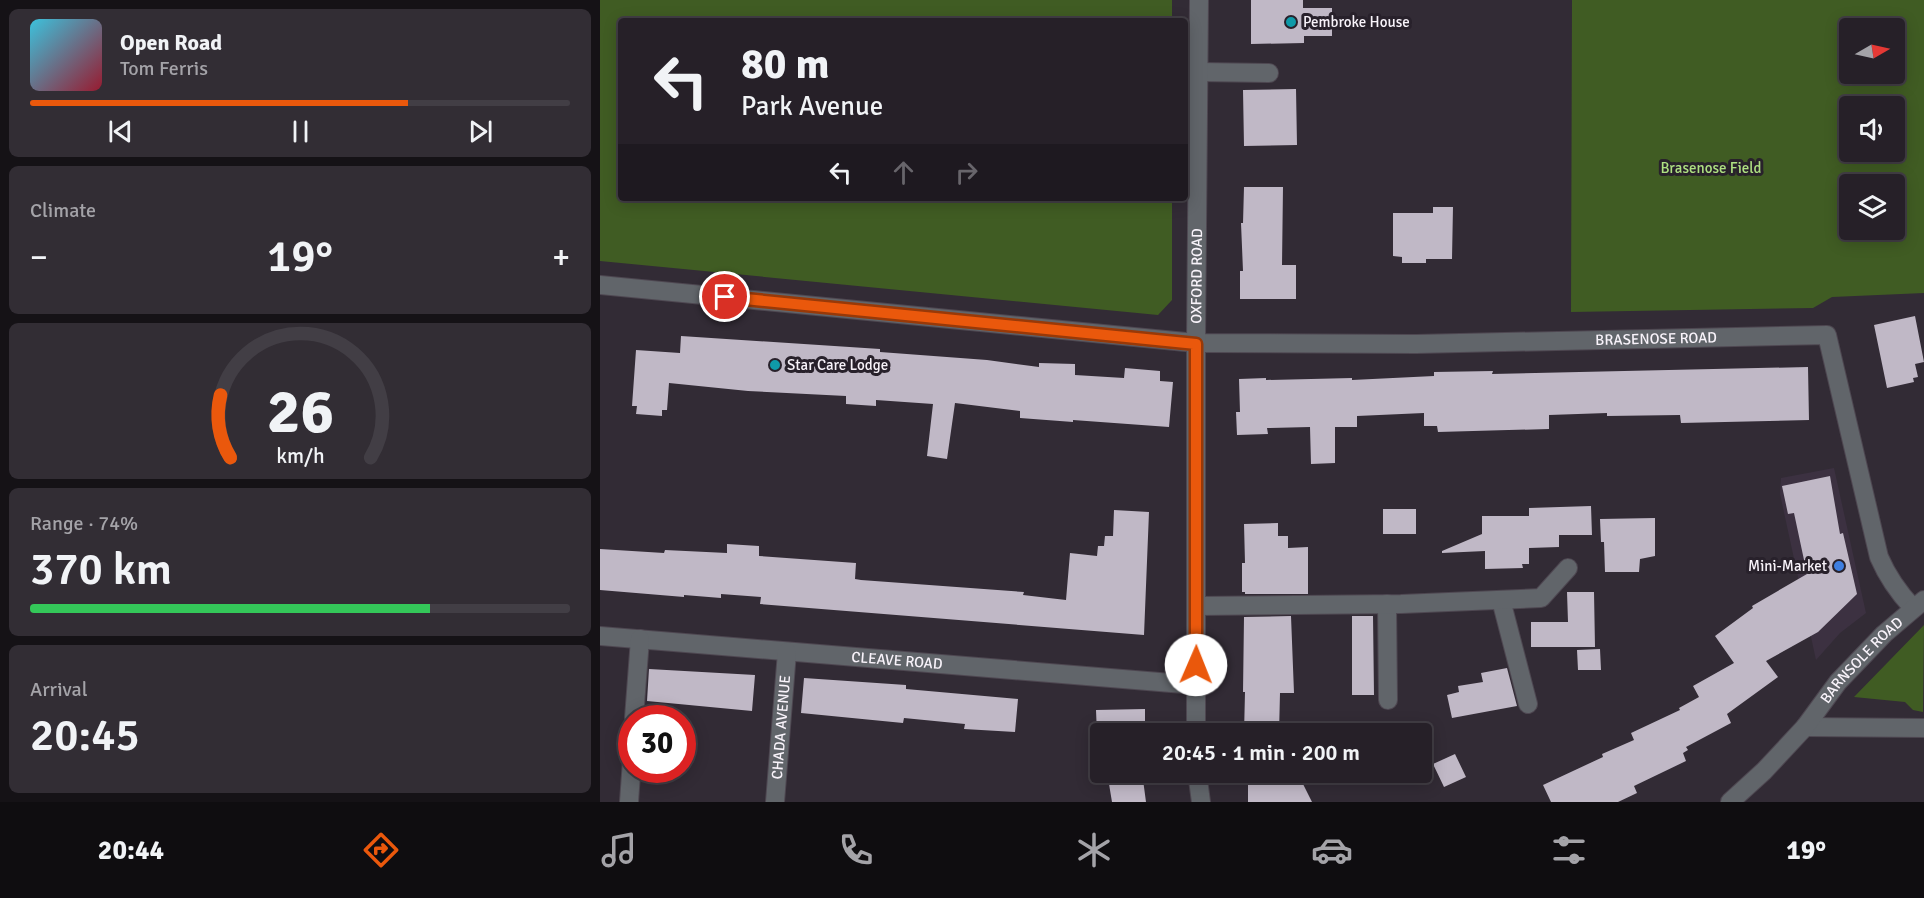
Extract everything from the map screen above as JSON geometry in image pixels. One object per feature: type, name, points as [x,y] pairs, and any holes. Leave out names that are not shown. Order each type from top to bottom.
[{"type":"street","name":"OXFORD ROAD","points":[[1196,723],[1199,0]]},
{"type":"street","points":[[1197,72],[1269,73]]},
{"type":"street","points":[[600,285],[1196,344]]},
{"type":"street","name":"BRASENOSE ROAD","points":[[1196,344],[1416,344],[1827,335],[1880,557],[1889,580],[1897,592],[1919,604]]},
{"type":"street","points":[[1197,606],[1387,604],[1540,598],[1568,568]]},
{"type":"street","points":[[1501,600],[1528,704]]},
{"type":"street","points":[[1387,604],[1388,700]]},
{"type":"street","name":"BARNSOLE ROAD","points":[[1730,802],[1764,771],[1805,727],[1838,682],[1884,634],[1919,604]]},
{"type":"street","name":"CLEAVE ROAD","points":[[600,636],[1196,685]]},
{"type":"street","points":[[635,705],[640,639]]},
{"type":"street","name":"CHADA AVENUE","points":[[775,802],[787,652]]},
{"type":"street","name":"BARNSOLE ROAD","points":[[1805,727],[1924,728]]},
{"type":"street","points":[[628,802],[630,783]]},
{"type":"street","points":[[1198,783],[1201,802]]},
{"type":"shaded area","points":[[1834,468],[1866,613],[1840,633],[1816,660],[1780,494],[1781,478]]},
{"type":"green space","points":[[600,0],[1172,0],[1172,18],[618,18],[618,201],[1172,201],[1172,300],[1158,315],[600,261]]},
{"type":"green space","name":"Brasenose Field","points":[[1572,0],[1924,0],[1924,293],[1832,297],[1813,308],[1571,312]]},
{"type":"green space","points":[[1924,625],[1923,712],[1913,710],[1905,702],[1854,697]]},
{"type":"building","name":"Pembroke House","points":[[1251,0],[1303,0],[1303,8],[1332,8],[1332,36],[1304,36],[1304,43],[1251,44]]},
{"type":"building","points":[[1296,89],[1297,145],[1244,146],[1243,90]]},
{"type":"building","points":[[1244,187],[1283,187],[1282,265],[1296,265],[1296,299],[1240,299],[1240,271],[1243,271],[1241,223],[1243,223]]},
{"type":"building","points":[[1433,207],[1453,207],[1452,259],[1426,259],[1426,263],[1402,263],[1402,257],[1393,256],[1393,213],[1433,213]]},
{"type":"building","points":[[1915,316],[1924,362],[1915,364],[1918,377],[1913,378],[1914,382],[1887,388],[1874,325]]},
{"type":"building","points":[[681,336],[880,349],[880,352],[987,360],[1039,367],[1039,363],[1075,364],[1075,375],[1124,378],[1125,368],[1160,371],[1160,381],[1173,382],[1169,427],[1020,418],[1020,411],[955,403],[947,459],[927,456],[933,404],[876,400],[876,406],[846,404],[846,396],[748,391],[669,383],[667,410],[662,410],[662,416],[636,414],[637,406],[632,406],[636,350],[680,353]]},
{"type":"building","points":[[1808,367],[1809,420],[1681,423],[1680,415],[1607,416],[1607,413],[1549,415],[1549,429],[1438,432],[1437,426],[1424,426],[1424,413],[1357,416],[1357,427],[1335,427],[1335,463],[1311,464],[1310,427],[1267,428],[1268,434],[1237,435],[1236,412],[1240,412],[1239,379],[1352,378],[1352,380],[1434,376],[1434,372],[1493,371],[1492,374]]},
{"type":"building","points":[[1830,476],[1840,534],[1843,533],[1857,594],[1818,632],[1766,661],[1778,677],[1727,714],[1731,723],[1686,747],[1688,750],[1683,753],[1686,761],[1634,786],[1637,793],[1618,802],[1551,802],[1543,785],[1634,740],[1631,733],[1680,710],[1679,708],[1699,697],[1693,686],[1734,663],[1715,636],[1753,608],[1752,606],[1807,574],[1794,513],[1788,514],[1782,486]]},
{"type":"building","points":[[1591,506],[1592,535],[1559,535],[1559,547],[1529,548],[1529,564],[1522,564],[1523,568],[1485,569],[1485,551],[1442,553],[1442,551],[1482,534],[1482,516],[1529,516],[1529,508]]},
{"type":"building","points":[[1383,509],[1416,509],[1416,534],[1383,534]]},
{"type":"building","points":[[1114,510],[1149,512],[1144,635],[760,604],[761,597],[721,594],[721,598],[684,595],[684,597],[600,590],[600,549],[664,553],[665,550],[727,553],[727,544],[759,546],[759,556],[856,563],[855,579],[861,580],[1024,592],[1023,595],[1066,600],[1070,553],[1097,556],[1098,546],[1104,546],[1105,536],[1113,536]]},
{"type":"building","points":[[1655,518],[1655,556],[1640,559],[1639,572],[1605,572],[1604,542],[1601,542],[1600,519]]},
{"type":"building","points":[[1278,523],[1278,536],[1288,536],[1288,548],[1308,547],[1308,594],[1245,594],[1242,592],[1242,563],[1245,563],[1244,524]]},
{"type":"building","points":[[1567,592],[1594,592],[1595,647],[1531,647],[1531,622],[1568,622]]},
{"type":"building","points":[[1291,616],[1294,693],[1280,693],[1279,723],[1244,723],[1244,617]]},
{"type":"building","points":[[1352,616],[1373,616],[1374,695],[1352,695]]},
{"type":"building","points":[[1600,649],[1601,670],[1578,670],[1577,650]]},
{"type":"building","points":[[1507,668],[1517,706],[1452,718],[1447,695],[1459,692],[1458,686],[1483,682],[1481,673]]},
{"type":"building","points":[[649,669],[755,675],[752,711],[647,701]]},
{"type":"building","points":[[804,678],[906,685],[906,689],[1018,699],[1015,732],[964,729],[965,724],[904,718],[903,723],[801,713]]},
{"type":"building","points":[[1145,709],[1145,723],[1097,723],[1096,710]]},
{"type":"building","points":[[1455,754],[1466,777],[1444,787],[1433,764]]},
{"type":"building","points":[[1109,783],[1143,783],[1146,802],[1112,802]]},
{"type":"building","points":[[1248,783],[1302,783],[1312,802],[1248,802]]},
{"type":"place","name":"Pembroke House","points":[[1291,22]]},
{"type":"place","name":"Star Care Lodge","points":[[775,365]]},
{"type":"place","name":"Mini-Market","points":[[1839,566]]},
{"type":"route","points":[[725,297],[1196,344],[1196,665]]}]
